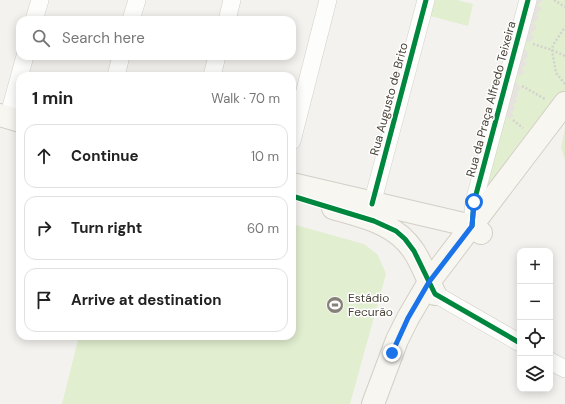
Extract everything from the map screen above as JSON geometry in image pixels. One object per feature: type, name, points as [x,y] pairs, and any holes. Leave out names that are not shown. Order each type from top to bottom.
[{"type":"main road","points":[[476,230],[556,101]]},
{"type":"main road","points":[[373,404],[397,340],[432,288],[476,230],[565,121]]},
{"type":"main road","points":[[296,185],[476,230]]},
{"type":"main road","points":[[296,197],[374,221],[396,231],[405,239],[414,251],[432,288],[410,338],[384,404]]},
{"type":"street","points":[[35,16],[40,0]]},
{"type":"street","points":[[132,16],[137,0]]},
{"type":"street","points":[[228,16],[232,0]]},
{"type":"street","points":[[296,125],[328,0]]},
{"type":"street","name":"Rua Augusto de Brito","points":[[372,204],[426,0]]},
{"type":"street","name":"Rua da Praça Alfredo Teixeira","points":[[476,230],[474,202],[528,0]]},
{"type":"street","points":[[21,72],[24,60]]},
{"type":"street","points":[[117,72],[120,60]]},
{"type":"street","points":[[213,72],[216,60]]},
{"type":"street","points":[[10,123],[16,96]]},
{"type":"street","points":[[432,288],[517,341]]},
{"type":"street","points":[[553,363],[565,369]]},
{"type":"path","points":[[554,0],[565,7]]},
{"type":"path","points":[[565,28],[552,50],[556,73],[565,84]]},
{"type":"path","points":[[531,51],[533,44],[565,56]]},
{"type":"path","points":[[520,92],[521,85],[556,101]]},
{"type":"path","points":[[514,113],[513,120],[525,129]]},
{"type":"green space","points":[[434,0],[457,0],[473,4],[468,26],[430,16]]},
{"type":"green space","points":[[543,0],[565,0],[565,92],[487,188],[504,111],[511,112],[515,99],[519,96],[511,86],[515,69],[525,72],[522,68],[527,64],[519,52],[523,36],[530,33],[536,14],[541,9],[538,5]]},
{"type":"green space","points":[[565,129],[565,160],[561,147]]},
{"type":"green space","name":"Estádio Fecurão","points":[[296,225],[364,244],[378,255],[386,274],[350,404],[62,404],[78,340],[296,340]]},
{"type":"shaded area","points":[[533,0],[543,0],[538,5],[542,9],[536,14],[539,18],[533,23],[537,28],[531,33],[534,38],[528,43],[523,36],[525,28],[532,23],[528,19],[534,13],[530,9],[536,4]]},
{"type":"shaded area","points":[[525,49],[529,56],[524,60],[527,64],[522,68],[525,72],[520,76],[515,69],[520,65],[517,60],[522,57],[519,52]]},
{"type":"shaded area","points":[[516,82],[521,89],[516,92],[519,96],[515,99],[517,102],[513,105],[515,109],[511,112],[514,116],[509,119],[504,111],[507,99],[511,96],[509,92],[513,89],[511,86]]},
{"type":"cycle path","points":[[372,204],[426,0]]},
{"type":"cycle path","points":[[472,226],[474,202],[528,0]]},
{"type":"cycle path","points":[[296,197],[374,221],[396,231],[405,239],[414,251],[435,294],[517,341]]},
{"type":"place","name":"Estádio Fecurão","points":[[335,305]]},
{"type":"route","points":[[392,353],[408,318],[429,282],[472,226],[474,202]]}]
